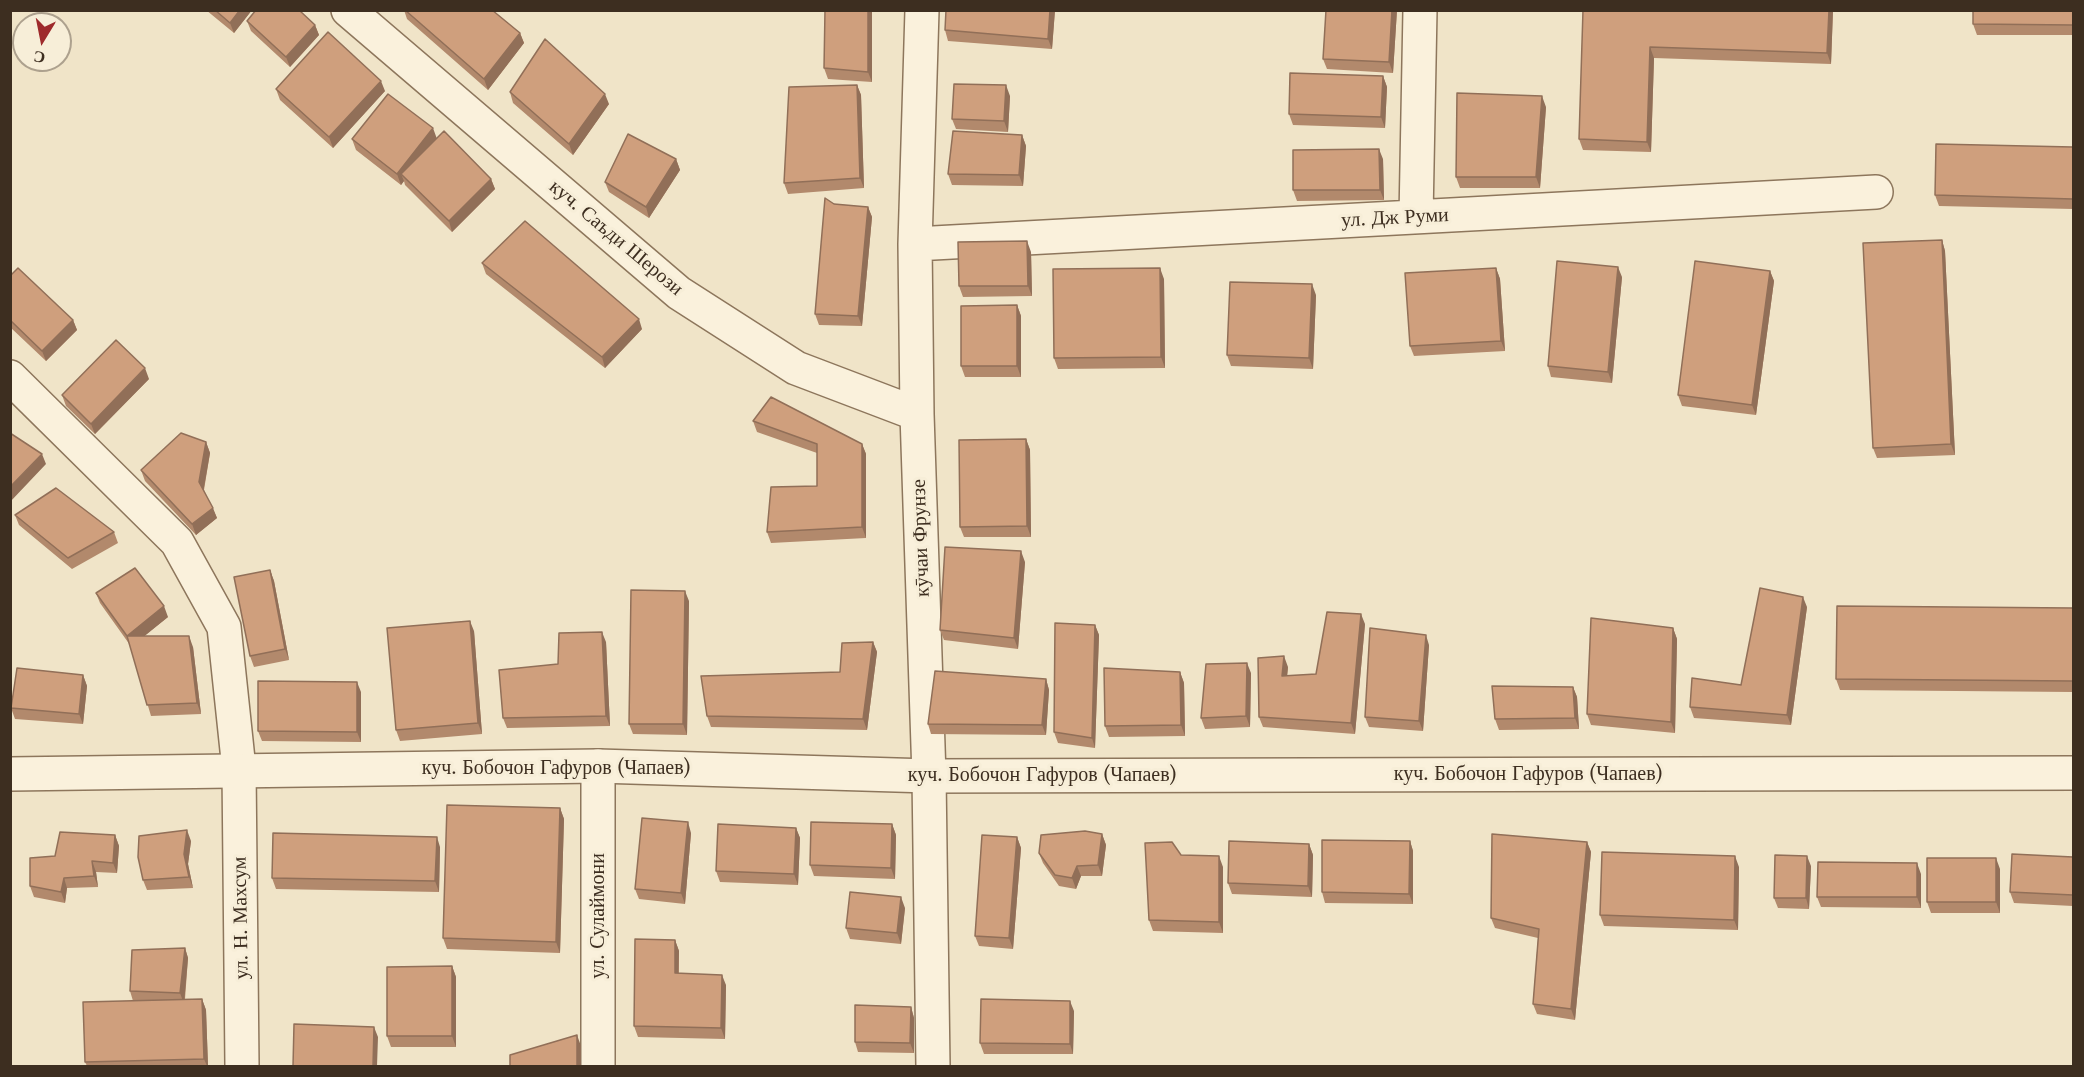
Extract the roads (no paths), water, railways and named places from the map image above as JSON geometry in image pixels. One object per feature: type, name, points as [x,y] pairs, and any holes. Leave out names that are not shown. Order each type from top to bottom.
[{"type":"street","name":"куч. Саъди Шерози","points":[[348,10],[679,293],[796,368],[917,414]]},
{"type":"street","name":"кӯчаи Фрунзе","points":[[922,10],[915,244],[917,414],[929,776],[933,1066]]},
{"type":"street","points":[[1416,217],[1420,10]]},
{"type":"street","name":"ул. Дж Руми","points":[[915,244],[1876,192]]},
{"type":"street","name":"ул. Н. Махсум","points":[[10,377],[177,542],[224,627],[239,769],[242,1066]]},
{"type":"street","name":"куч. Бобочон Гафуров (Чапаев)","points":[[10,774],[239,769],[598,766],[929,776],[2073,772]]},
{"type":"street","name":"ул. Сулаймони","points":[[598,766],[598,1066]]}]
